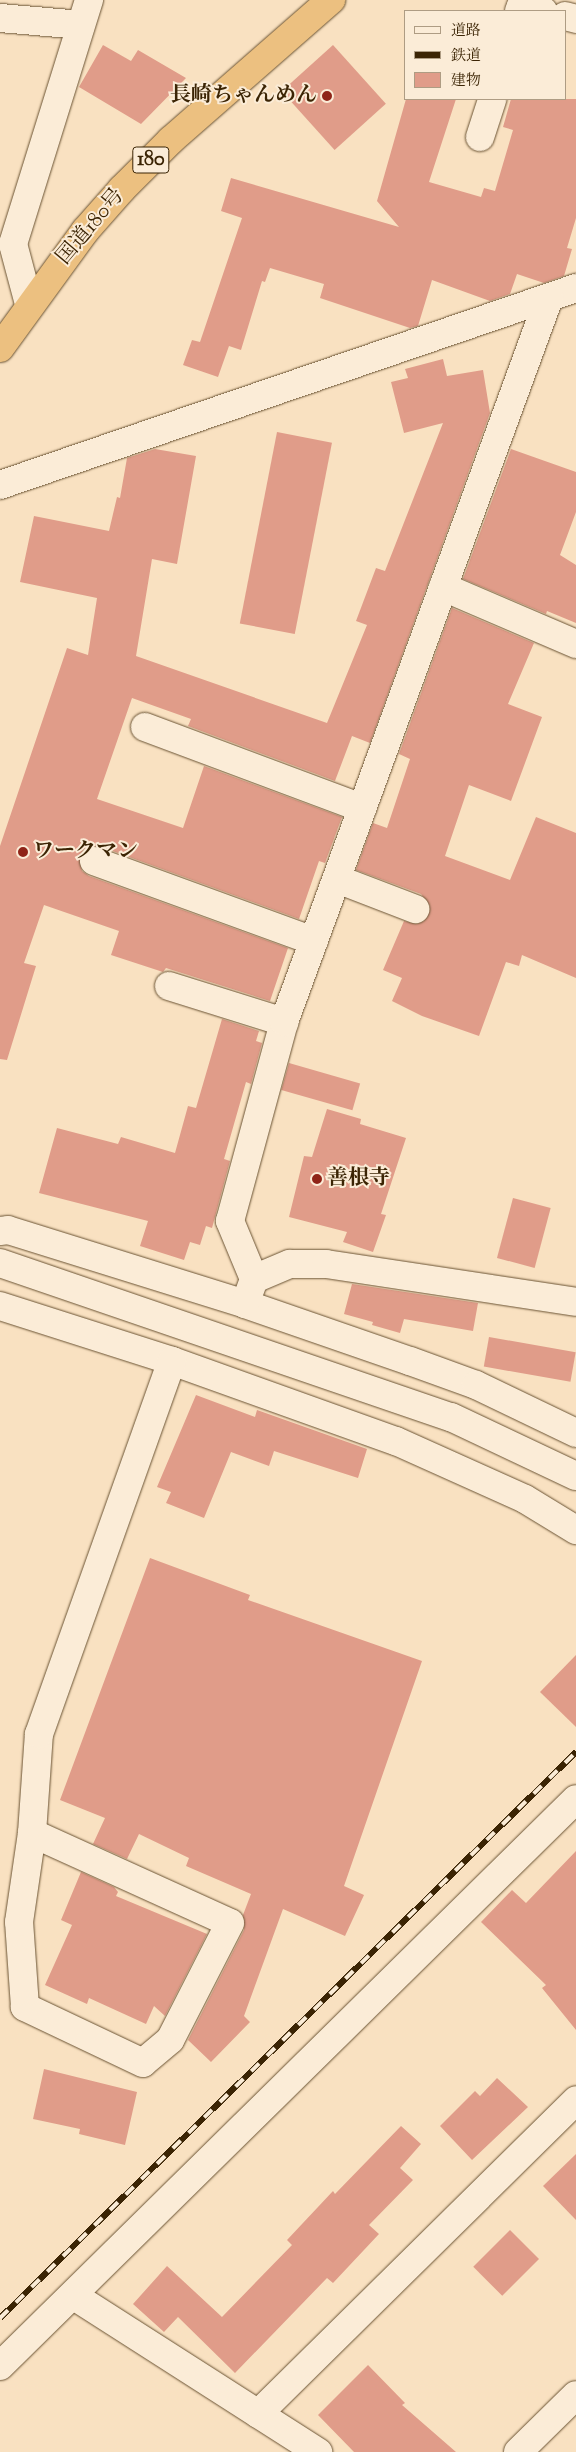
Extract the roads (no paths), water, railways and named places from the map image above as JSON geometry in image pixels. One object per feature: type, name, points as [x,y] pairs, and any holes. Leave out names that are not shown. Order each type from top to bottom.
[{"type":"highway","name":"国道180号","points":[[0,348],[29,304],[85,231],[129,182],[171,140],[332,0]]},
{"type":"street","points":[[519,10],[521,6],[539,10]]},
{"type":"street","points":[[0,18],[85,13],[12,244],[29,304]]},
{"type":"street","points":[[480,137],[492,100]]},
{"type":"street","points":[[0,484],[568,288]]},
{"type":"street","points":[[245,1304],[254,1279],[230,1221],[284,1022],[443,587],[568,288]]},
{"type":"street","points":[[443,587],[576,644]]},
{"type":"street","points":[[145,727],[362,808]]},
{"type":"street","points":[[94,861],[314,941]]},
{"type":"street","points":[[337,878],[415,910]]},
{"type":"street","points":[[169,986],[284,1022]]},
{"type":"street","points":[[0,1231],[8,1230],[245,1304],[476,1385],[576,1433]]},
{"type":"street","points":[[0,1263],[398,1398],[521,1448],[576,1476]]},
{"type":"street","points":[[254,1279],[290,1264],[326,1264],[576,1302]]},
{"type":"street","points":[[0,1306],[172,1361],[396,1442],[525,1499],[576,1530]]},
{"type":"street","points":[[32,1833],[230,1923],[170,2040],[143,2063],[25,2007],[19,1922],[32,1833],[39,1734],[172,1361]]},
{"type":"street","points":[[0,2366],[74,2296],[576,1799]]},
{"type":"street","points":[[258,2414],[576,2100]]},
{"type":"street","points":[[74,2296],[318,2452]]},
{"type":"street","points":[[518,2452],[576,2395]]},
{"type":"railway","points":[[0,2318],[576,1752]]},
{"type":"place","name":"長崎ちゃんめん","points":[[327,96]]},
{"type":"place","name":"ワークマン","points":[[23,852]]},
{"type":"place","name":"善根寺","points":[[317,1179]]}]
